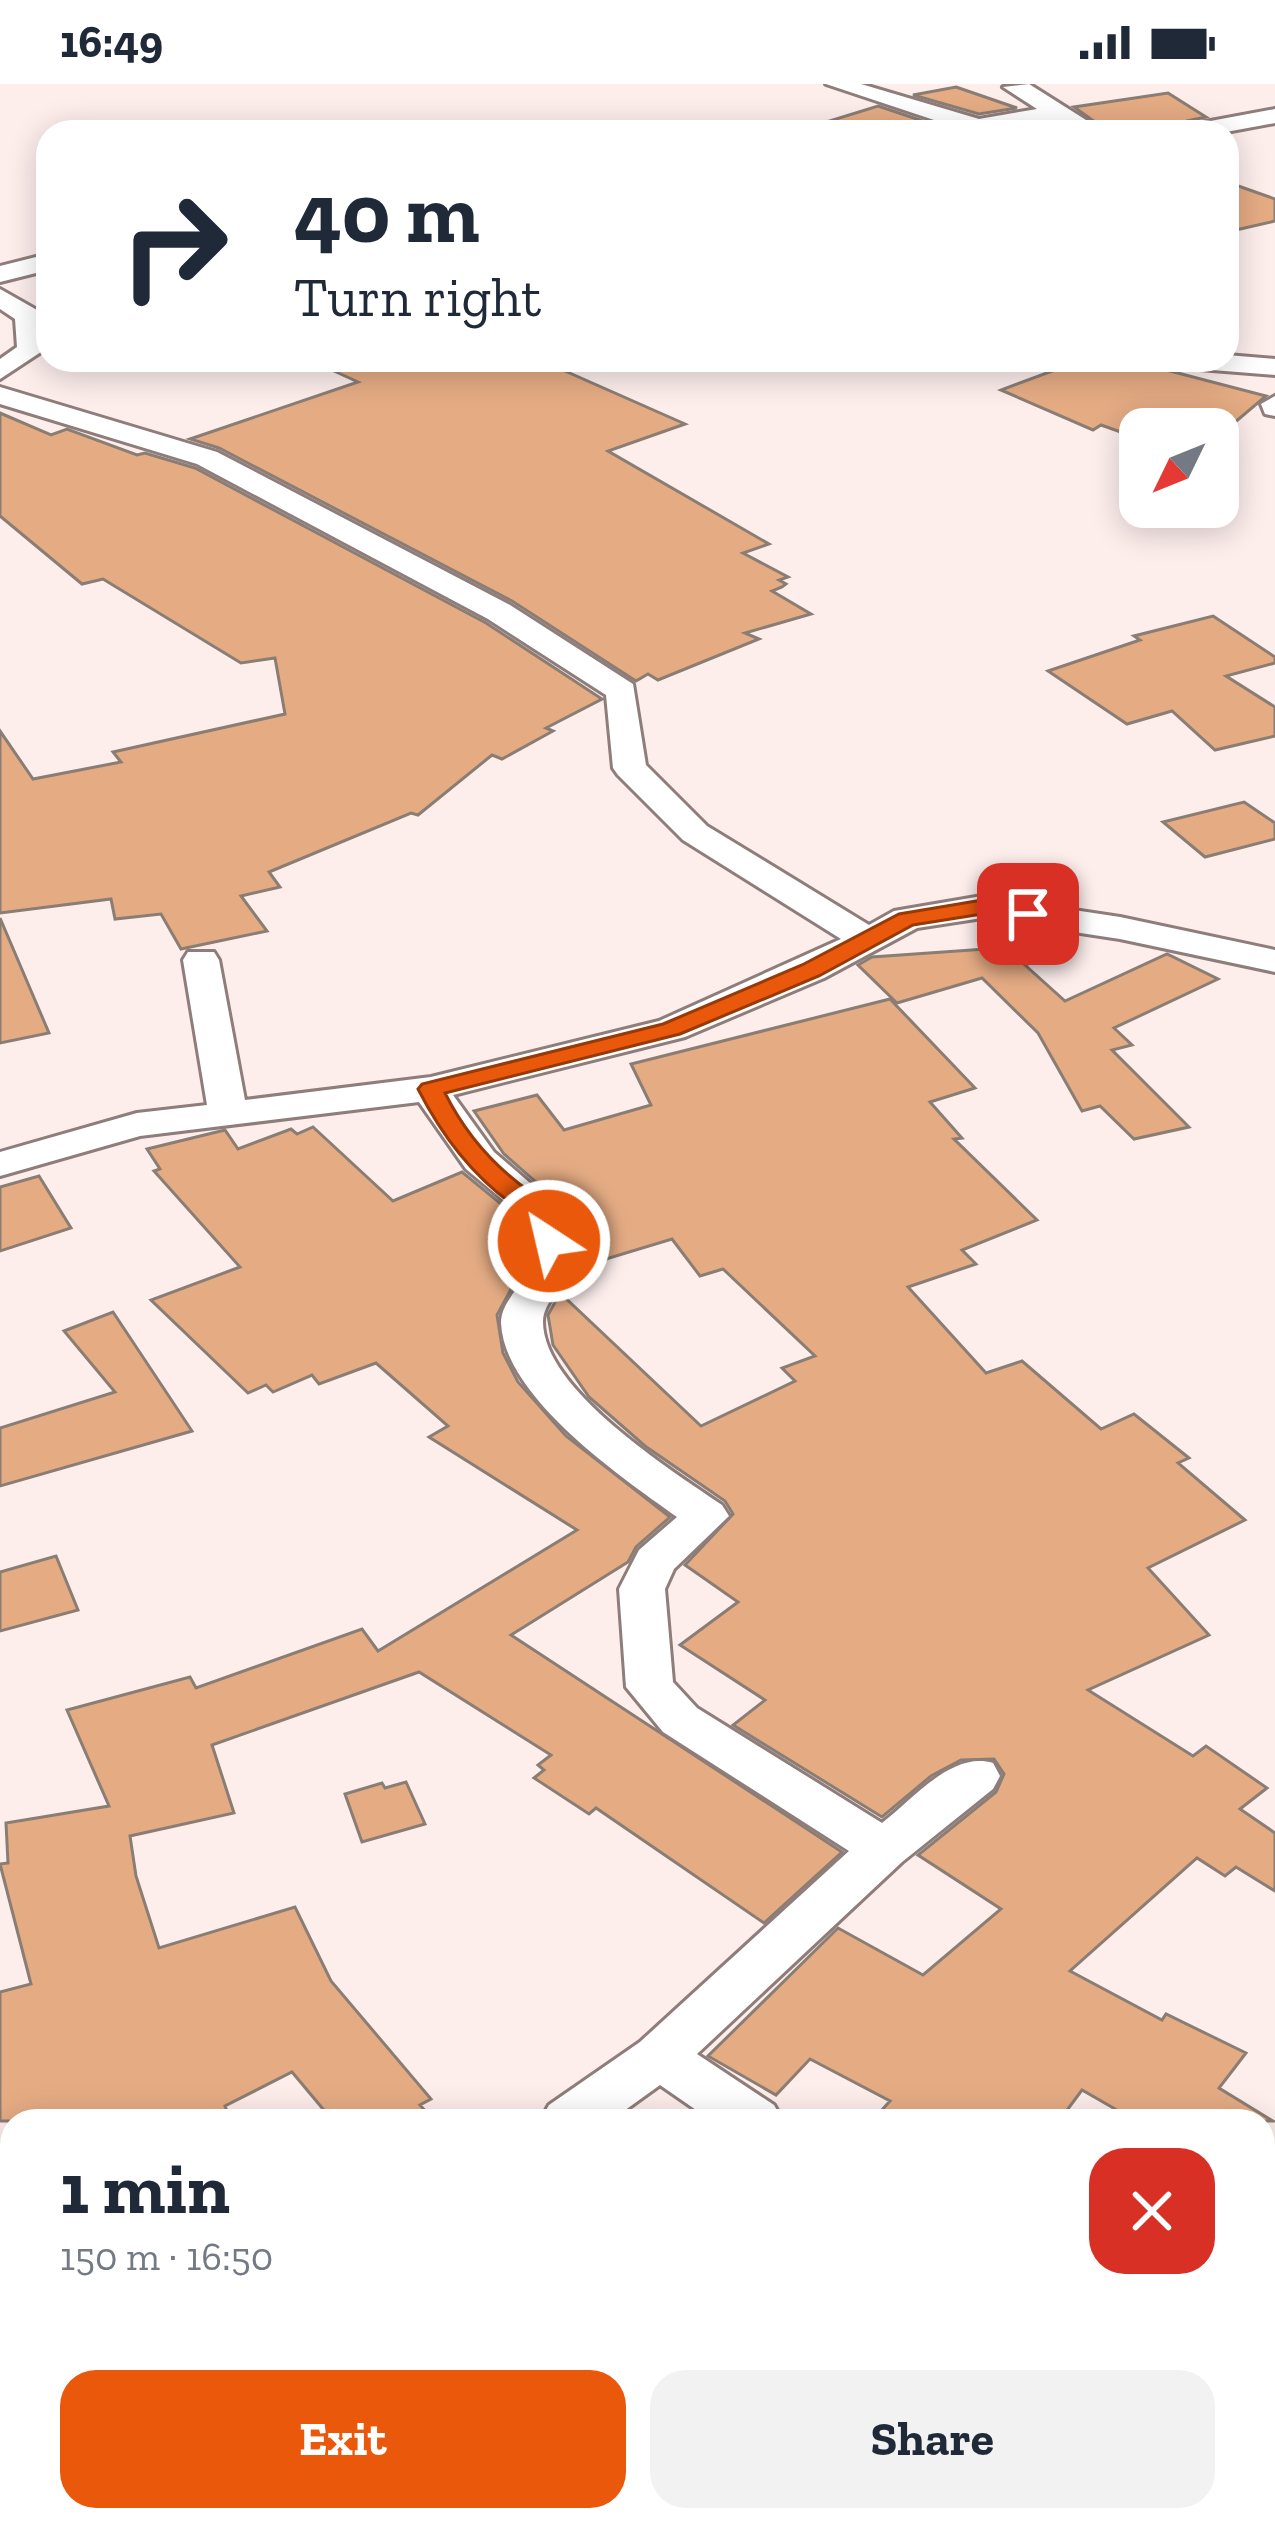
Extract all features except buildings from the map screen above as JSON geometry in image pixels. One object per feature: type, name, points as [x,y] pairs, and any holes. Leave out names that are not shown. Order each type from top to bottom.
[{"type":"street","points":[[837,84],[957,120]]},
{"type":"street","points":[[1018,84],[1014,87],[1073,120]]},
{"type":"street","points":[[1012,120],[1059,112]]},
{"type":"street","points":[[1239,123],[1275,116]]},
{"type":"street","points":[[1242,122],[1275,139]]},
{"type":"street","points":[[0,274],[36,265]]},
{"type":"street","points":[[0,298],[28,316],[31,350],[0,371]]},
{"type":"street","points":[[1239,364],[1275,367]]},
{"type":"street","points":[[0,395],[208,458],[499,612],[622,691],[630,768],[695,833],[866,939]]},
{"type":"street","points":[[0,1164],[137,1125],[431,1089],[672,1029],[811,970],[907,919],[982,907],[1120,928],[1275,961]]},
{"type":"street","points":[[201,960],[228,1114]]},
{"type":"street","points":[[431,1089],[446,1119],[482,1165],[514,1196],[547,1215],[550,1268],[522,1313],[522,1342],[564,1403],[637,1467],[706,1516],[655,1561],[642,1589],[650,1687],[680,1720],[884,1849]]},
{"type":"street","points":[[585,2109],[659,2057],[884,1849],[974,1776]]},
{"type":"street","points":[[659,2057],[737,2109]]},
{"type":"route","points":[[549,1241],[547,1215],[514,1196],[482,1165],[446,1119],[431,1089],[672,1029],[811,970],[907,919],[982,907],[1028,914]]}]
